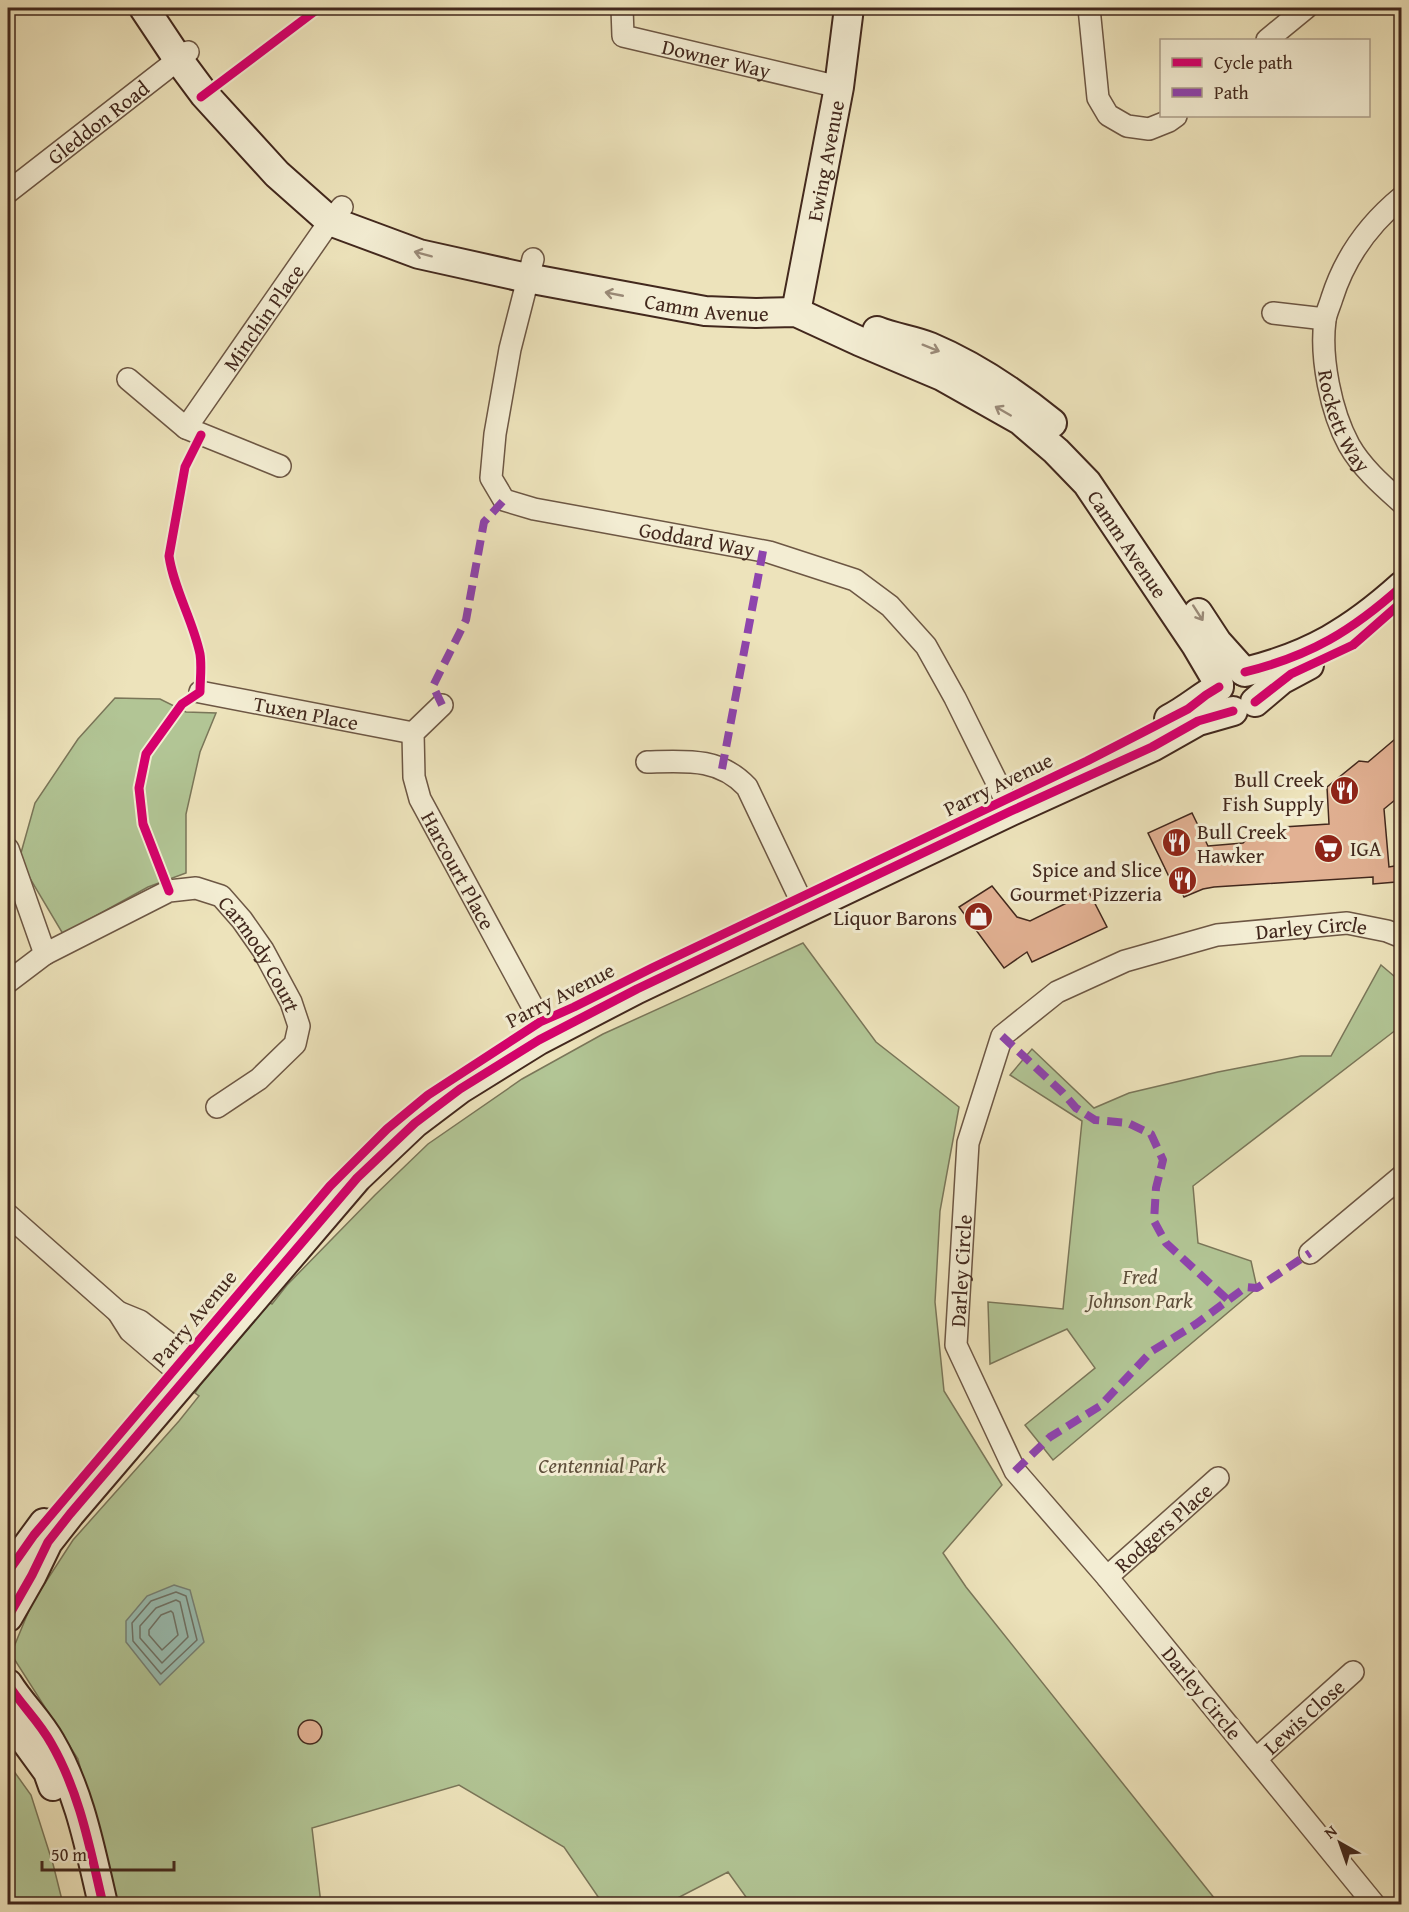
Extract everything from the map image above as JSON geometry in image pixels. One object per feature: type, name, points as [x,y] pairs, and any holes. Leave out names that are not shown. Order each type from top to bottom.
[{"type":"main road","name":"Camm Avenue","points":[[144,8],[183,56]]},
{"type":"main road","name":"Camm Avenue","points":[[164,8],[183,56],[204,94],[277,174],[336,214],[418,254],[639,279],[726,300],[829,305],[890,337],[928,346],[1018,395],[1071,439],[1115,489],[1217,642],[1236,688]]},
{"type":"main road","name":"Ewing Avenue","points":[[798,304],[839,87],[849,8]]},
{"type":"main road","name":"Parry Avenue","points":[[8,1572],[34,1535],[327,1211],[390,1146],[415,1123],[544,1028],[658,979],[803,903],[1008,805],[1152,747],[1198,721],[1236,688],[1327,642],[1367,616],[1401,586]]},
{"type":"main road","name":"Parry Avenue","points":[[1236,688],[1291,674],[1353,645],[1401,602]]},
{"type":"main road","name":"Parry Avenue","points":[[8,1617],[48,1542],[186,1368]]},
{"type":"main road","points":[[8,1684],[51,1742],[73,1787],[84,1821],[103,1905]]},
{"type":"main road","points":[[8,1717],[48,1772],[66,1826],[83,1905]]},
{"type":"street","name":"Downer Way","points":[[622,8],[623,36],[839,87]]},
{"type":"street","points":[[1089,8],[1098,98],[1108,115],[1127,126],[1149,129],[1175,117]]},
{"type":"street","points":[[1268,39],[1306,8]]},
{"type":"street","name":"Gleddon Road","points":[[8,192],[183,56]]},
{"type":"street","name":"Rockett Way","points":[[1401,197],[1367,231],[1349,257],[1336,285],[1325,320],[1328,381],[1335,413],[1350,446],[1372,476],[1401,503]]},
{"type":"street","name":"Minchin Place","points":[[186,428],[336,214]]},
{"type":"street","name":"Goddard Way","points":[[530,268],[507,361],[495,434],[491,478],[504,500],[534,509],[769,552],[855,580],[890,606],[926,646],[955,698],[1008,805]]},
{"type":"street","points":[[1273,313],[1325,320]]},
{"type":"street","points":[[128,380],[186,428],[280,466]]},
{"type":"street","name":"Tuxen Place","points":[[200,692],[413,733]]},
{"type":"street","points":[[413,733],[442,705]]},
{"type":"street","name":"Harcourt Place","points":[[413,733],[414,777],[420,799],[544,1028]]},
{"type":"street","points":[[647,762],[693,761],[736,775],[747,787],[803,903]]},
{"type":"street","points":[[8,849],[45,954]]},
{"type":"street","name":"Carmody Court","points":[[8,982],[45,954],[169,891],[196,888],[221,896],[242,920],[262,950],[291,1002],[298,1026],[295,1044],[259,1079],[217,1107]]},
{"type":"street","name":"Darley Circle","points":[[1374,1905],[1107,1577],[1015,1471],[956,1345],[968,1143],[1002,1036],[1057,992],[1125,961],[1217,935],[1347,923],[1387,931],[1401,937]]},
{"type":"street","points":[[1310,1253],[1401,1176]]},
{"type":"street","points":[[8,1215],[118,1312],[130,1331],[186,1368]]},
{"type":"street","name":"Rodgers Place","points":[[1107,1577],[1218,1478]]},
{"type":"street","name":"Lewis Close","points":[[1256,1759],[1353,1672]]},
{"type":"green space","points":[[115,698],[160,699],[186,712],[216,713],[200,752],[186,814],[186,873],[148,887],[63,934],[19,860],[35,803],[78,739]]},
{"type":"green space","name":"Centennial Park","points":[[803,943],[876,1042],[959,1107],[940,1211],[935,1302],[944,1391],[1002,1485],[943,1553],[966,1587],[1219,1904],[751,1904],[728,1872],[666,1904],[603,1904],[564,1847],[459,1785],[312,1828],[321,1904],[116,1904],[78,1759],[11,1654],[32,1603],[73,1540],[179,1421],[199,1396],[195,1393],[200,1385],[270,1303],[272,1304],[287,1285],[428,1144],[522,1079],[603,1034]]},
{"type":"green space","name":"Fred Johnson Park","points":[[1381,965],[1401,982],[1401,1026],[1193,1186],[1198,1243],[1251,1261],[1257,1288],[1053,1460],[1025,1425],[1095,1368],[1067,1329],[990,1364],[988,1302],[1063,1309],[1082,1121],[1010,1075],[1032,1049],[1094,1108],[1129,1093],[1218,1072],[1301,1056],[1331,1056]]},
{"type":"green space","points":[[8,1763],[31,1795],[63,1904],[8,1904]]},
{"type":"water","points":[[174,1585],[190,1590],[204,1642],[160,1685],[126,1642],[126,1621],[147,1596]]},
{"type":"building","points":[[1401,734],[1401,795],[1384,809],[1389,867],[1395,866],[1396,882],[1373,884],[1373,877],[1214,887],[1184,897],[1176,881],[1172,883],[1148,833],[1192,813],[1208,846],[1243,843],[1250,836],[1277,834],[1283,827],[1329,824],[1327,787],[1359,761],[1368,762]]},
{"type":"building","points":[[992,886],[1017,917],[1030,921],[1089,892],[1107,927],[1032,962],[1027,952],[1004,968],[959,907]]},
{"type":"building","points":[[310,1720],[315,1721],[321,1727],[321,1737],[315,1743],[310,1744],[305,1743],[299,1737],[298,1732],[299,1727],[305,1721]]},
{"type":"marked path","points":[[442,705],[433,686],[466,620],[484,522],[504,500]]},
{"type":"marked path","points":[[722,769],[763,551]]},
{"type":"marked path","points":[[1002,1036],[1076,1108],[1095,1120],[1128,1123],[1151,1134],[1163,1160],[1156,1188],[1154,1221],[1166,1243],[1228,1300]]},
{"type":"marked path","points":[[1015,1471],[1050,1437],[1100,1406],[1152,1351],[1196,1324],[1246,1287],[1257,1288],[1310,1253]]},
{"type":"cycle path","points":[[201,97],[319,8]]},
{"type":"cycle path","points":[[169,891],[143,824],[139,788],[146,754],[182,704],[200,692],[200,654],[171,569],[169,556],[185,467],[201,435]]},
{"type":"cycle path","points":[[1245,672],[1290,658],[1329,640],[1366,616],[1402,586]]},
{"type":"cycle path","points":[[1255,702],[1291,674],[1353,645],[1402,602]]},
{"type":"cycle path","points":[[8,1572],[34,1535],[330,1186],[387,1129],[428,1095],[540,1022],[1087,761],[1188,709],[1219,687]]},
{"type":"cycle path","points":[[8,1617],[48,1542],[70,1514],[357,1178],[415,1123],[460,1089],[539,1040],[637,989],[1011,811],[1152,747],[1198,721],[1233,711]]},
{"type":"cycle path","points":[[8,1684],[46,1735],[70,1782],[83,1822],[103,1904]]},
{"type":"place","name":"Bull Creek Fish Supply","points":[[1345,791]]},
{"type":"place","name":"Bull Creek Hawker","points":[[1176,843]]},
{"type":"place","name":"IGA","points":[[1329,848]]},
{"type":"place","name":"Spice and Slice Gourmet Pizzeria","points":[[1183,881]]},
{"type":"place","name":"Liquor Barons","points":[[978,917]]}]
